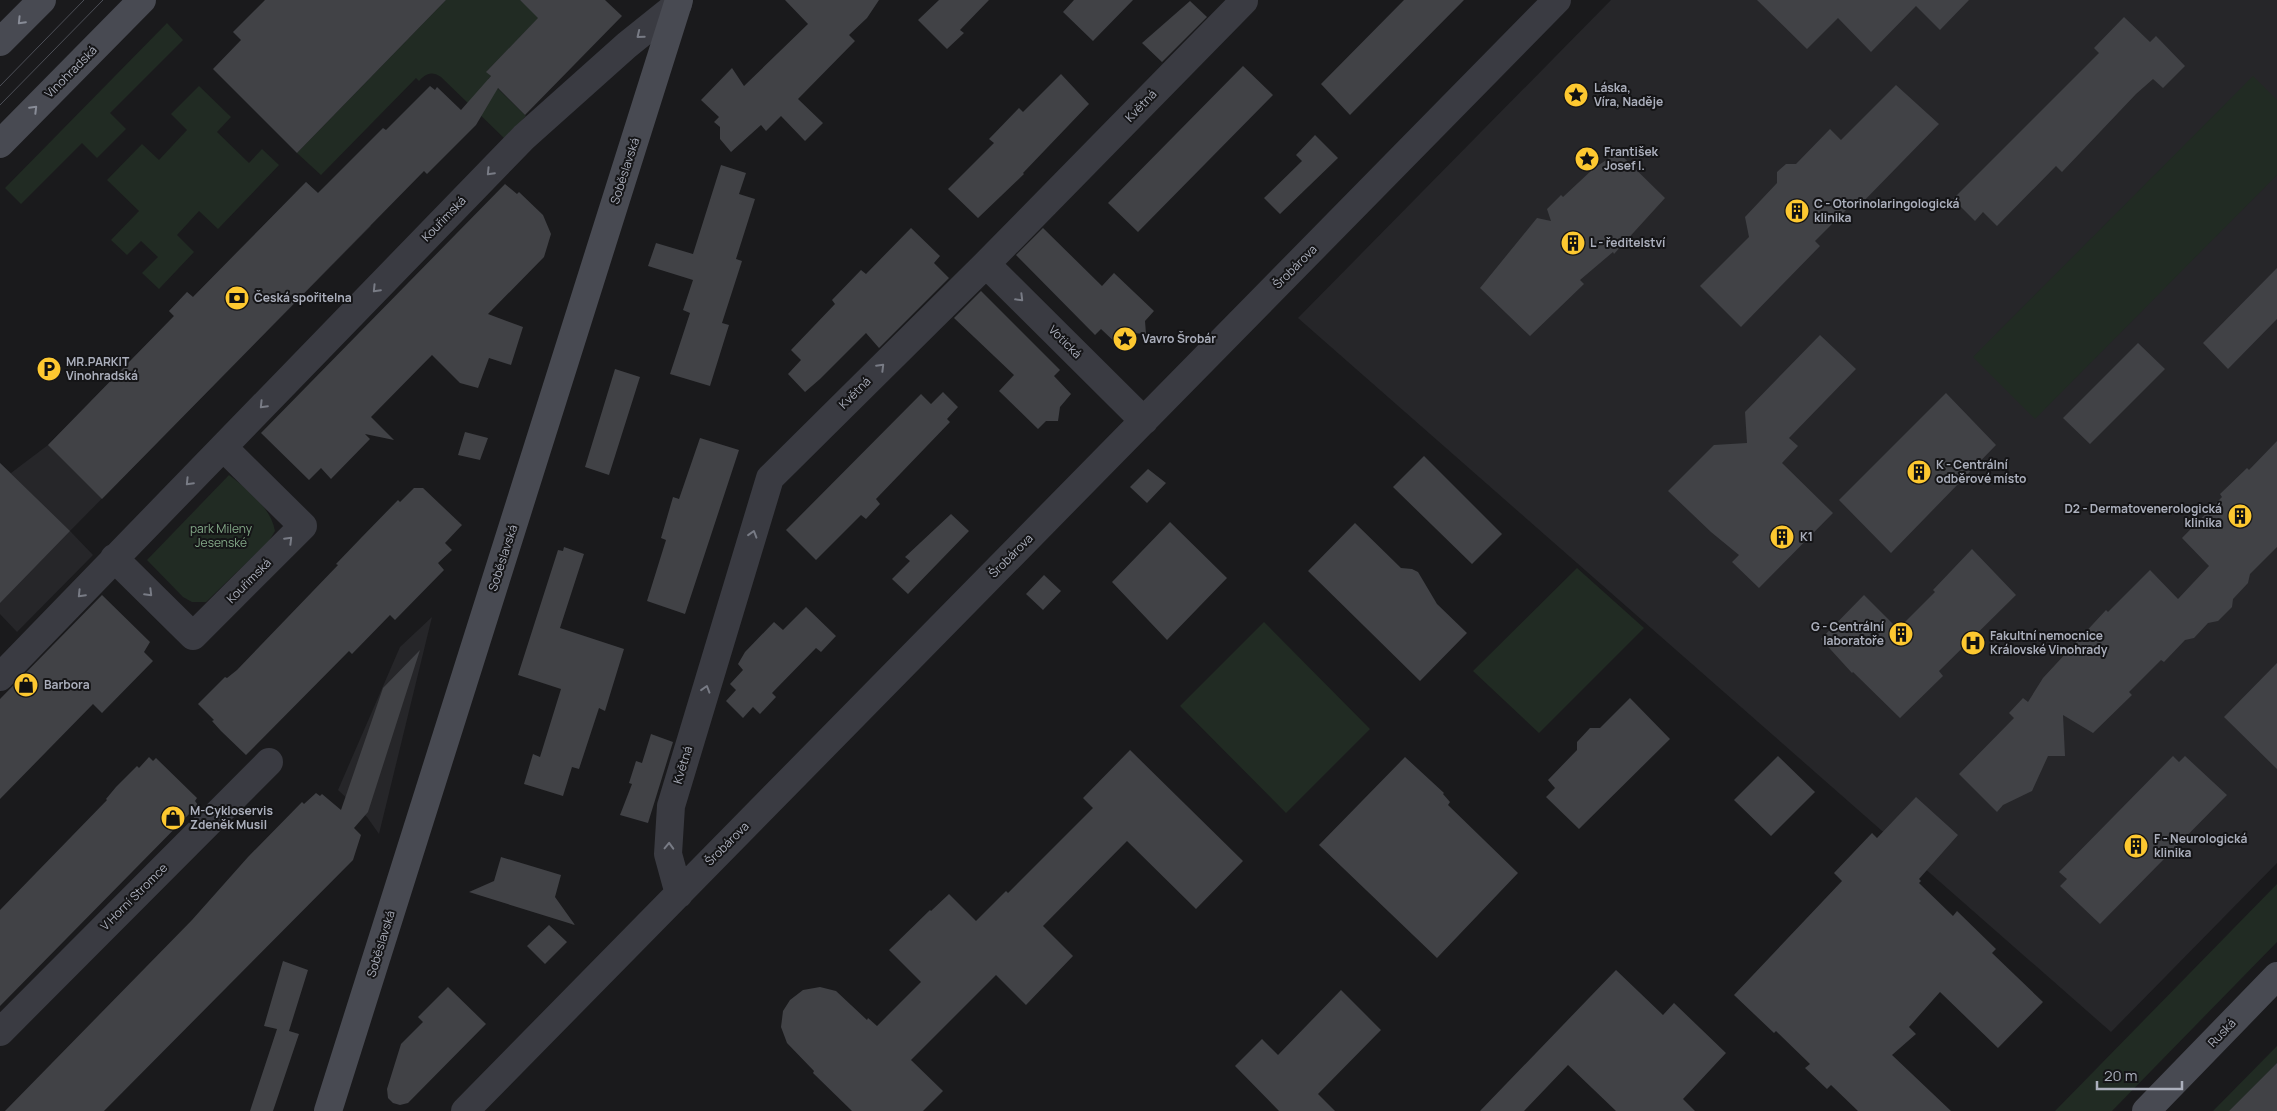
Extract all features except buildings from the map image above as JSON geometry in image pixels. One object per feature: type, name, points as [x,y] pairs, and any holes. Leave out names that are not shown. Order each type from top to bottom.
[{"type":"main road","points":[[0,42],[42,0]]},
{"type":"main road","name":"Vinohradská","points":[[0,144],[142,0]]},
{"type":"main road","name":"Soběslavská","points":[[333,1108],[677,1]]},
{"type":"main road","name":"Ruská","points":[[2146,1111],[2277,976]]},
{"type":"street","name":"Šrobárova","points":[[465,1111],[1557,0]]},
{"type":"street","name":"Kouřimská","points":[[0,677],[524,137],[677,1]]},
{"type":"street","name":"Květná","points":[[679,894],[668,854],[671,806],[770,478],[986,264],[1244,1]]},
{"type":"street","name":"Votická","points":[[986,264],[1144,421]]},
{"type":"street","name":"Kouřimská","points":[[114,558],[193,636],[303,526],[223,447]]},
{"type":"street","name":"V Horní Stromce","points":[[0,1032],[268,762]]},
{"type":"shaded area","name":"Fakultní nemocnice Královské Vinohrady","points":[[1611,0],[2277,0],[2277,863],[2111,1032],[1298,318]]},
{"type":"shaded area","points":[[306,182],[318,193],[329,183],[371,226],[70,531],[93,555],[17,632],[0,614],[0,463],[11,473],[48,445],[174,316],[169,311],[187,292],[193,297]]},
{"type":"shaded area","points":[[432,617],[379,834],[367,817],[338,790],[400,647]]},
{"type":"green space","points":[[446,0],[520,0],[544,20],[532,25],[487,71],[491,76],[488,79],[526,116],[504,138],[441,77],[429,74],[419,81],[416,78],[321,175],[297,153]]},
{"type":"green space","points":[[167,23],[183,40],[110,113],[126,129],[97,158],[82,143],[21,204],[5,188]]},
{"type":"green space","points":[[2253,76],[2277,100],[2277,175],[2035,419],[1973,357]]},
{"type":"green space","points":[[199,86],[231,117],[217,132],[249,163],[262,149],[279,165],[218,229],[199,211],[177,235],[194,252],[159,289],[142,273],[158,257],[141,241],[127,255],[111,240],[139,211],[107,180],[142,144],[159,160],[187,130],[171,114]]},
{"type":"green space","name":"park Mileny Jesenské","points":[[229,475],[244,486],[264,507],[273,523],[275,531],[269,541],[206,602],[192,602],[183,597],[147,560]]},
{"type":"green space","points":[[1577,568],[1644,628],[1539,733],[1473,671]]},
{"type":"green space","points":[[1264,622],[1370,729],[1286,813],[1180,706]]},
{"type":"green space","points":[[2277,884],[2277,942],[2112,1111],[2055,1111]]},
{"type":"green space","points":[[2277,1046],[2277,1063],[2229,1111],[2213,1111]]},
{"type":"tram line","points":[[0,86],[84,0]]},
{"type":"tram line","points":[[0,105],[103,0]]},
{"type":"place","name":"Láska, Víra, Naděje","points":[[1576,95]]},
{"type":"place","name":"František Josef I.","points":[[1587,159]]},
{"type":"place","name":"C - Otorinolaringologická klinika","points":[[1797,211]]},
{"type":"place","name":"L - ředitelství","points":[[1573,243]]},
{"type":"place","name":"Česká spořitelna","points":[[237,298]]},
{"type":"place","name":"Vavro Šrobár","points":[[1125,339]]},
{"type":"place","name":"MR.PARKIT Vinohradská","points":[[49,369]]},
{"type":"place","name":"K - Centrální odběrové místo","points":[[1919,472]]},
{"type":"place","name":"D2 - Dermatovenerologická klinika","points":[[2240,516]]},
{"type":"place","name":"K1","points":[[1782,537]]},
{"type":"place","name":"G - Centrální laboratoře","points":[[1901,634]]},
{"type":"place","name":"Fakultní nemocnice Královské Vinohrady","points":[[1973,643]]},
{"type":"place","name":"Barbora","points":[[26,685]]},
{"type":"place","name":"M-Cykloservis Zdeněk Musil","points":[[173,818]]},
{"type":"place","name":"F - Neurologická klinika","points":[[2136,846]]}]
